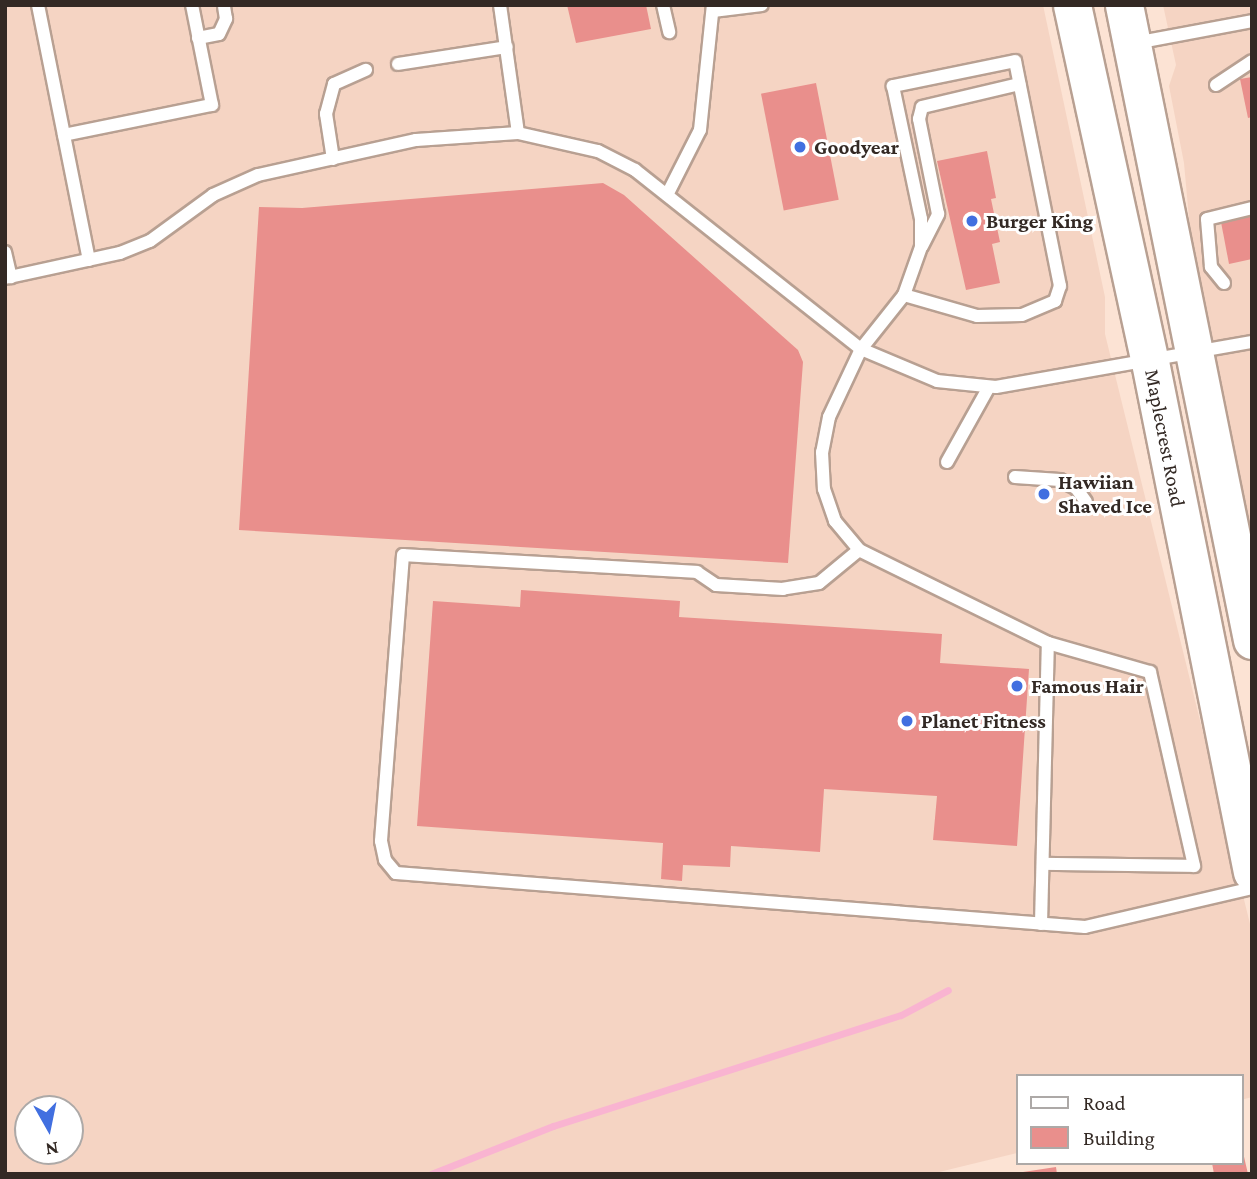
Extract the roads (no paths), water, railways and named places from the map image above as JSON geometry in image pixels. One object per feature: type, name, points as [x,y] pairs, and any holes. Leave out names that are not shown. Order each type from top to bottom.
[{"type":"main road","name":"Maplecrest Road","points":[[1072,5],[1150,362],[1252,872]]},
{"type":"main road","name":"Maplecrest Road","points":[[1124,5],[1192,353],[1252,640]]},
{"type":"lane","points":[[38,5],[89,260]]},
{"type":"lane","points":[[64,135],[212,104],[192,5]]},
{"type":"lane","points":[[500,5],[518,133]]},
{"type":"lane","points":[[663,5],[669,32]]},
{"type":"lane","points":[[667,195],[700,130],[713,8],[762,5]]},
{"type":"lane","points":[[198,37],[219,34],[226,19],[224,7]]},
{"type":"lane","points":[[1132,44],[1252,21]]},
{"type":"lane","points":[[398,65],[507,47]]},
{"type":"lane","points":[[904,295],[977,316],[1022,315],[1055,301],[1060,286],[1015,61],[893,86],[921,219],[921,247]]},
{"type":"lane","points":[[1216,85],[1252,61]]},
{"type":"lane","points":[[333,159],[326,114],[334,84],[366,70]]},
{"type":"lane","points":[[1019,84],[922,107],[919,119],[938,214],[921,247],[904,295],[860,349],[829,417],[822,452],[824,489],[835,521],[859,550],[1048,643],[1150,672],[1194,866],[1045,863]]},
{"type":"lane","points":[[5,252],[8,277],[89,260],[150,241],[234,183],[446,135],[518,133],[598,150],[667,195],[860,349],[918,375],[989,387],[1150,362],[1252,342]]},
{"type":"lane","points":[[1224,283],[1211,267],[1207,219],[1252,208]]},
{"type":"lane","points":[[947,462],[989,387]]},
{"type":"lane","points":[[1015,477],[1060,480],[1076,488],[1086,502]]},
{"type":"lane","points":[[859,550],[819,583],[783,589],[716,584],[697,572],[403,555],[382,827],[385,860],[396,873],[1085,927],[1252,888]]},
{"type":"lane","points":[[1041,924],[1045,863],[1048,643]]},
{"type":"waterway","points":[[431,1174],[553,1126],[901,1015],[948,990]]},
{"type":"place","name":"Goodyear","points":[[800,147]]},
{"type":"place","name":"Burger King","points":[[972,221]]},
{"type":"place","name":"Hawiian Shaved Ice","points":[[1044,494]]},
{"type":"place","name":"Famous Hair","points":[[1017,686]]},
{"type":"place","name":"Planet Fitness","points":[[907,721]]}]
